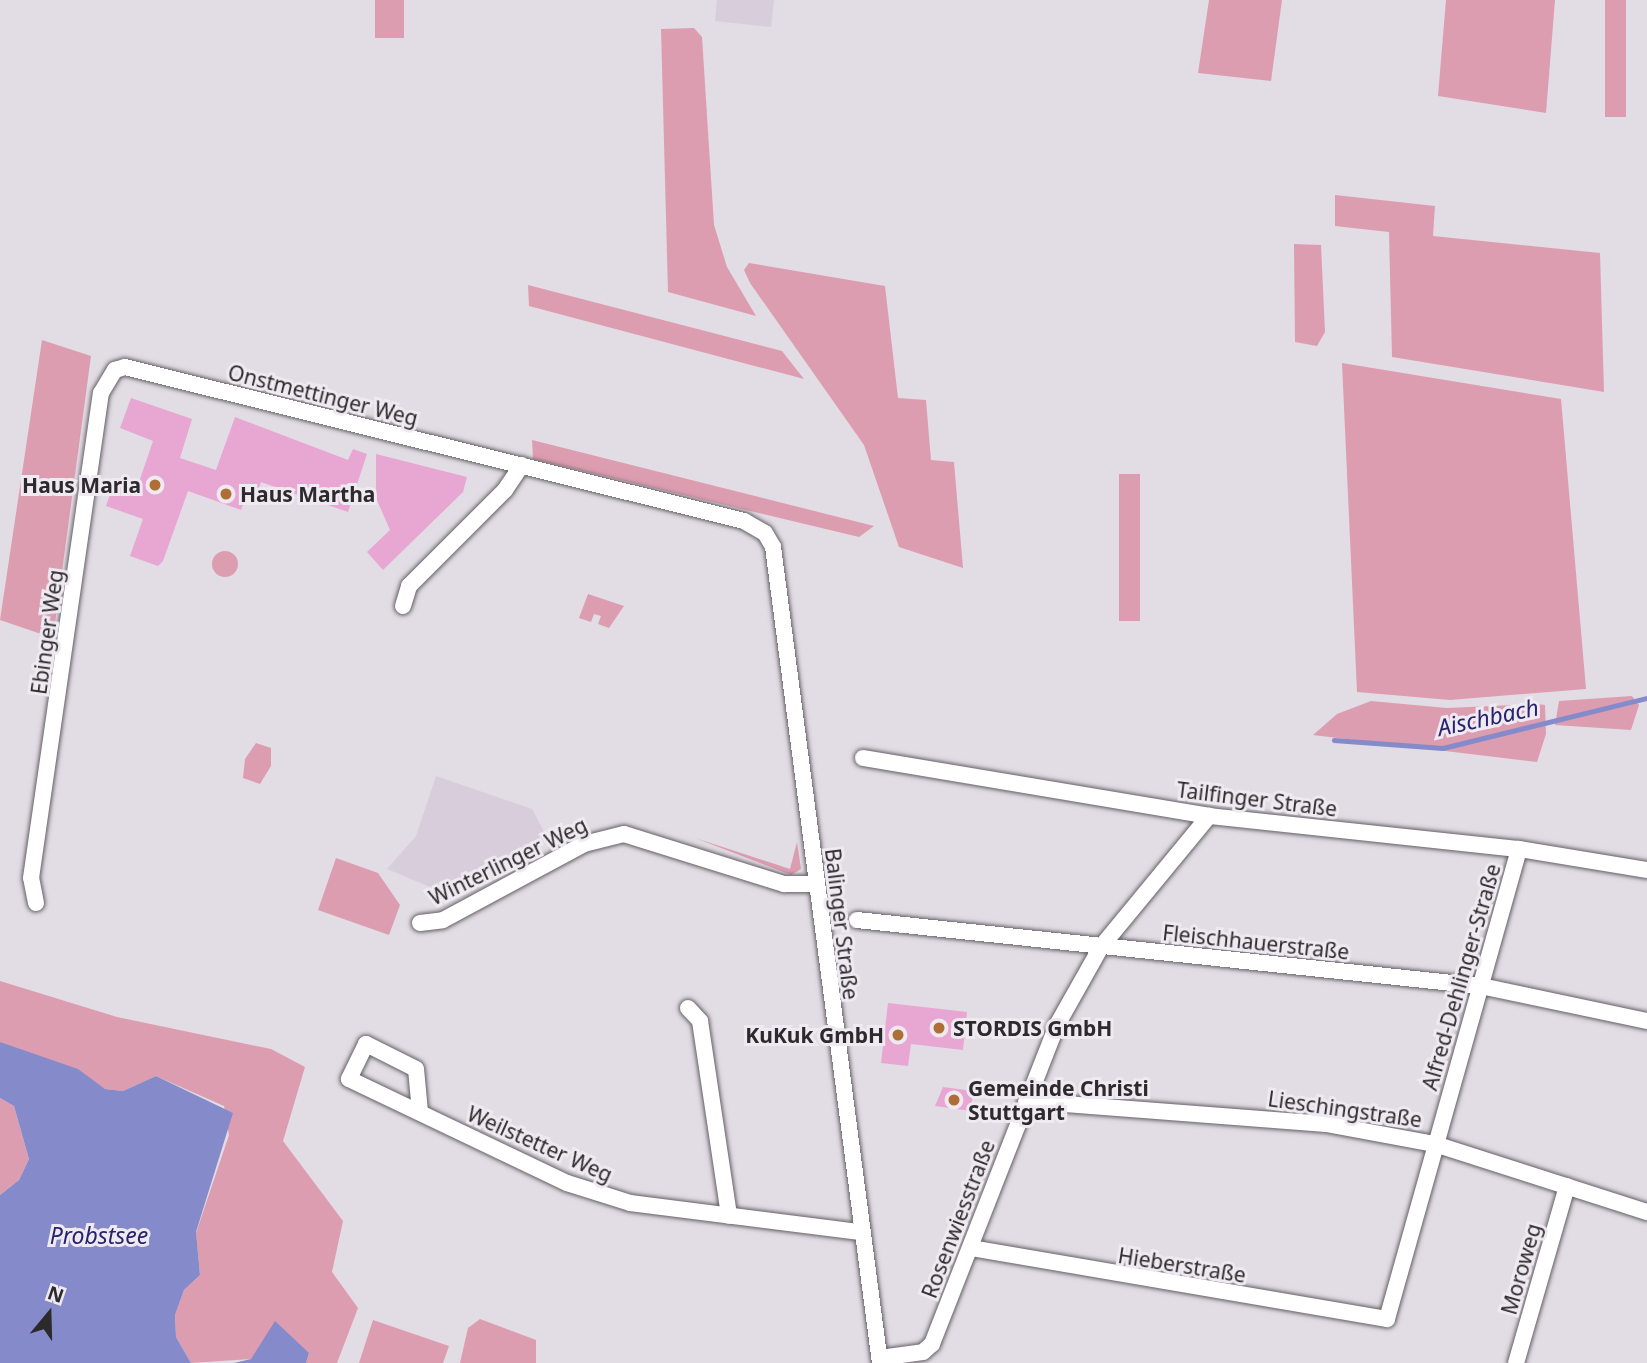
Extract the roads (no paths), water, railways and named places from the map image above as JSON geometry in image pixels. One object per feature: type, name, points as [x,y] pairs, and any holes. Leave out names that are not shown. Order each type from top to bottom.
[{"type":"street","name":"Onstmettinger Weg","points":[[115,370],[124,366],[522,465],[744,522],[765,533]]},
{"type":"street","name":"Ebinger Weg","points":[[36,904],[33,866],[101,393],[115,370]]},
{"type":"street","points":[[403,606],[409,586],[505,490],[522,465]]},
{"type":"street","name":"Balinger Straße","points":[[765,533],[773,547],[860,1232],[880,1361]]},
{"type":"street","name":"Tailfinger Straße","points":[[863,758],[1209,816],[1519,849],[1647,870]]},
{"type":"street","name":"Rosenwiesstraße","points":[[880,1361],[923,1352],[932,1344],[1057,1026],[1101,947],[1209,816]]},
{"type":"street","name":"Winterlinger Weg","points":[[420,923],[443,920],[584,845],[624,834],[784,884],[816,884]]},
{"type":"street","name":"Alfred-Dehlinger-Straße","points":[[1387,1319],[1519,849]]},
{"type":"street","name":"Fleischhauerstraße","points":[[857,920],[1481,986],[1647,1021]]},
{"type":"street","points":[[688,1008],[700,1021],[729,1216]]},
{"type":"street","name":"Weilstetter Weg","points":[[419,1112],[416,1069],[366,1044],[349,1079],[566,1183],[618,1200],[860,1232]]},
{"type":"street","name":"Lieschingstraße","points":[[1026,1101],[1326,1124],[1435,1144],[1647,1212]]},
{"type":"street","name":"Moroweg","points":[[1516,1363],[1567,1186]]},
{"type":"street","name":"Hieberstraße","points":[[971,1248],[1387,1319]]},
{"type":"water","name":"Probstsee","points":[[0,1042],[78,1069],[105,1089],[123,1091],[156,1076],[233,1113],[196,1232],[200,1275],[184,1290],[175,1315],[176,1337],[191,1363],[0,1363],[0,1195],[19,1180],[29,1159],[14,1106],[0,1098]]},
{"type":"water","points":[[275,1321],[309,1353],[306,1363],[234,1363],[251,1359]]},
{"type":"waterway","name":"Aischbach","points":[[1334,740],[1443,748],[1647,698]]},
{"type":"place","name":"Haus Maria","points":[[155,485]]},
{"type":"place","name":"Haus Martha","points":[[226,494]]},
{"type":"place","name":"STORDIS GmbH","points":[[939,1028]]},
{"type":"place","name":"KuKuk GmbH","points":[[898,1035]]},
{"type":"place","name":"Gemeinde Christi Stuttgart","points":[[954,1100]]}]
